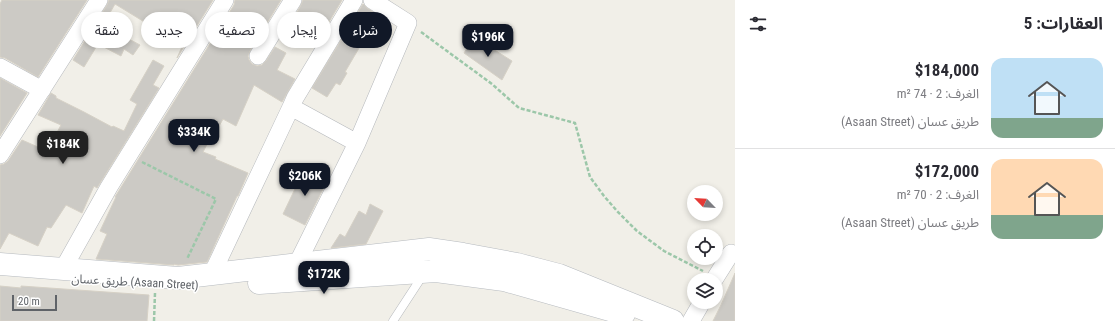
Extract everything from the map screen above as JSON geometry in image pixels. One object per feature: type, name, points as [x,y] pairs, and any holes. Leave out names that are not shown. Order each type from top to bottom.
[{"type":"street","points":[[0,155],[99,0]]},
{"type":"street","points":[[63,269],[109,187],[225,0]]},
{"type":"street","points":[[258,56],[292,0]]},
{"type":"street","points":[[212,274],[295,98],[354,0]]},
{"type":"street","points":[[297,264],[357,144],[408,23],[372,0]]},
{"type":"street","points":[[0,68],[42,90]]},
{"type":"street","points":[[291,107],[357,144]]},
{"type":"street","points":[[0,264],[178,278],[429,249],[517,264],[559,274],[673,321]]},
{"type":"street","points":[[719,273],[731,253]]},
{"type":"street","name":"طريق عسان (Asaan Street)","points":[[0,274],[191,287],[436,271],[504,280],[647,321]]},
{"type":"street","points":[[691,321],[698,309]]},
{"type":"lane","points":[[393,321],[426,271]]},
{"type":"path","points":[[408,23],[492,84],[519,108],[575,123],[590,177],[604,196],[637,231],[664,251],[704,273]]},
{"type":"path","points":[[130,155],[216,199],[178,278]]},
{"type":"path","points":[[154,321],[156,284]]},
{"type":"building","points":[[2,0],[87,0],[38,77],[5,58],[0,57],[0,4]]},
{"type":"building","points":[[109,0],[213,0],[197,26],[197,12],[141,12],[141,20],[133,15],[133,12],[128,12],[115,4],[110,12],[103,12]]},
{"type":"building","points":[[235,0],[281,0],[269,20],[269,12],[230,12]]},
{"type":"building","points":[[303,0],[342,0],[331,19],[331,12],[297,12]]},
{"type":"building","points":[[363,4],[373,12],[358,12]]},
{"type":"building","points":[[474,37],[512,61],[502,80],[464,53]]},
{"type":"building","points":[[133,41],[140,45],[133,55],[124,49],[121,56],[106,48],[133,48]]},
{"type":"building","points":[[339,44],[339,48],[359,48],[345,72],[347,73],[340,85],[336,83],[327,97],[312,88]]},
{"type":"building","points":[[81,47],[96,48],[84,67],[73,60]]},
{"type":"building","points":[[275,47],[286,53],[277,70],[295,79],[282,102],[254,85],[236,126],[223,119],[218,128],[216,127],[203,152],[216,157],[215,159],[248,173],[207,262],[174,265],[96,259],[107,234],[100,231],[115,197],[207,48],[252,48],[248,56],[249,60],[252,64],[257,66],[262,65],[266,61]]},
{"type":"building","points":[[153,60],[164,66],[153,85],[159,88],[97,188],[94,186],[82,213],[66,205],[51,228],[47,227],[38,246],[9,233],[0,249],[0,165],[8,161],[22,140],[47,151],[61,125],[38,115],[51,93],[56,96],[56,98],[112,127],[113,126],[124,131],[137,104],[130,100]]},
{"type":"building","points":[[0,78],[27,93],[0,136]]},
{"type":"building","points":[[304,170],[327,181],[305,225],[283,214]]},
{"type":"building","points":[[370,204],[383,211],[366,244],[331,248],[340,234],[345,237],[359,211],[366,215]]},
{"type":"building","points":[[735,273],[735,321],[713,321],[719,309],[723,309],[723,300]]},
{"type":"building","points":[[0,286],[21,288],[21,286],[149,295],[147,321],[0,321]]}]
